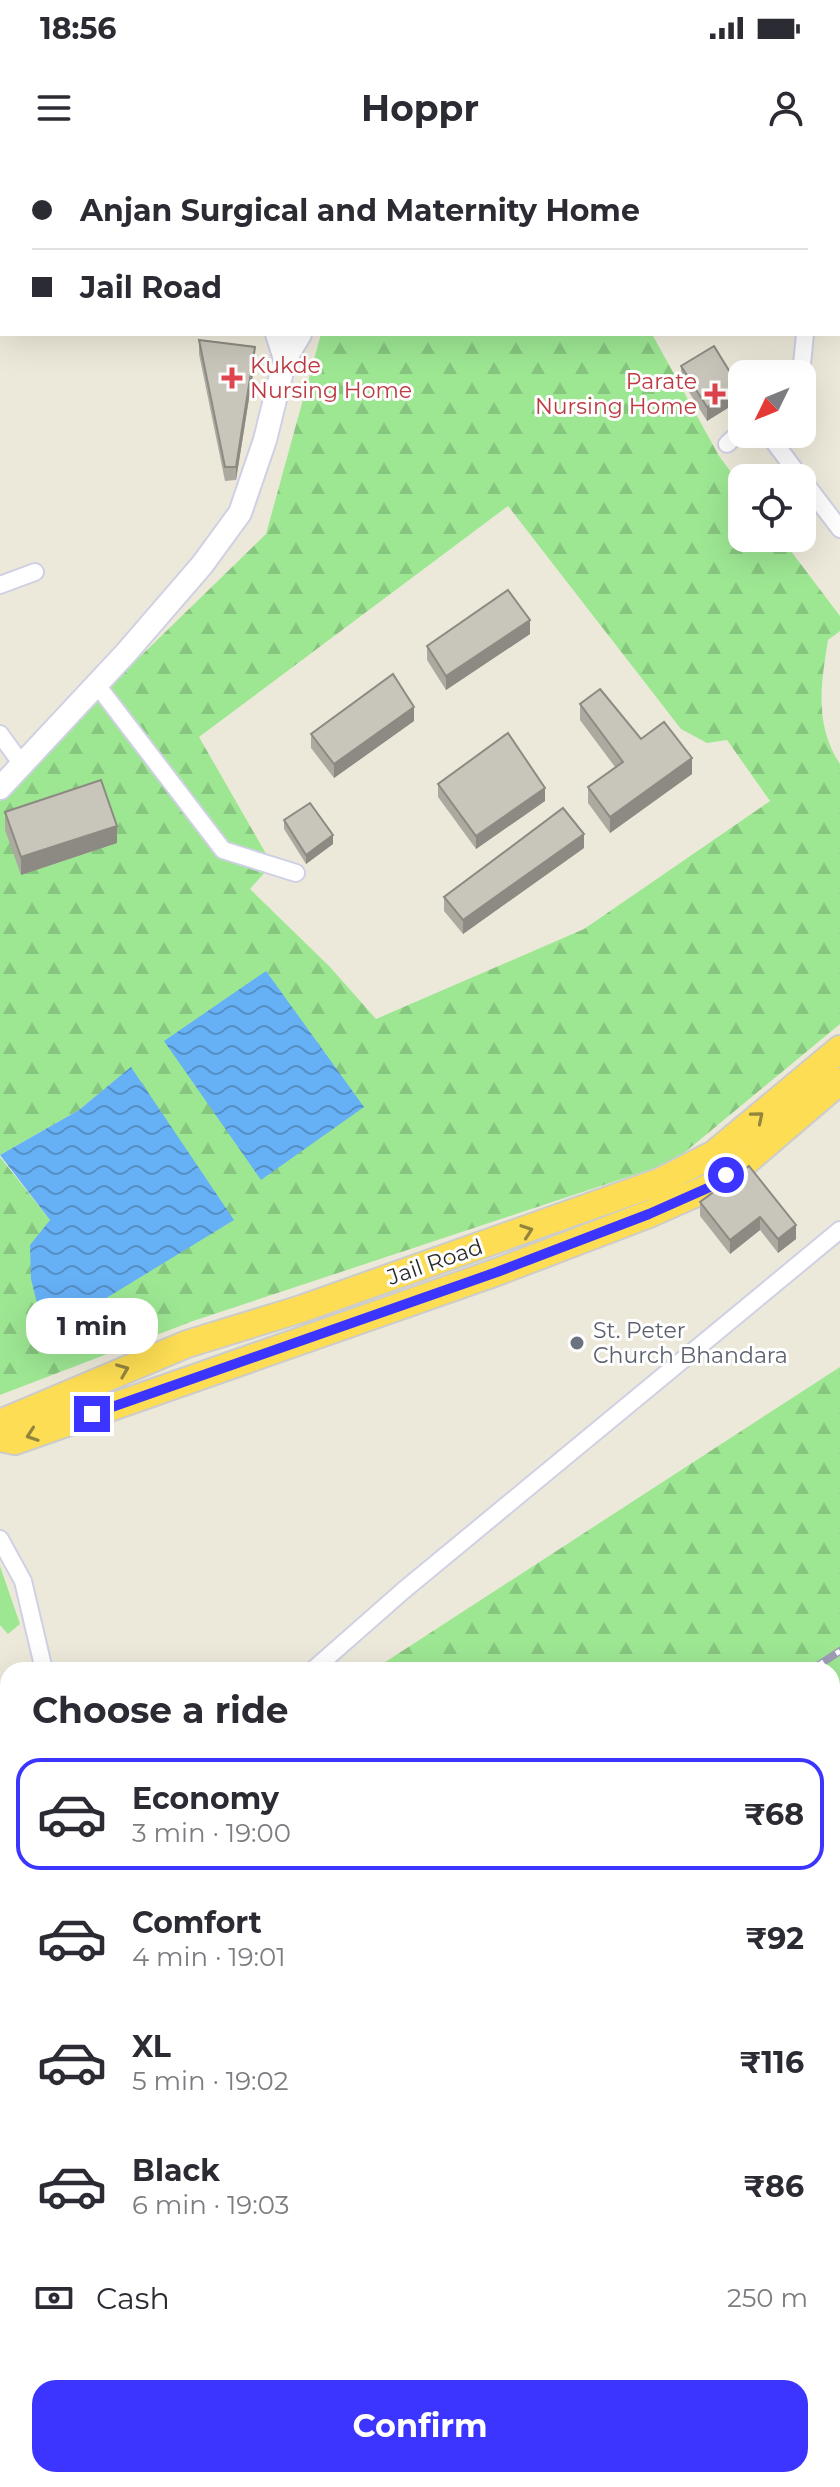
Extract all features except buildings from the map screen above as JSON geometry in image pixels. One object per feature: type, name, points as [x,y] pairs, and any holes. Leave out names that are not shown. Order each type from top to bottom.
[{"type":"highway","name":"Jail Road","points":[[0,1423],[187,1344],[301,1309],[659,1182],[714,1154],[840,1049]]},
{"type":"highway","name":"Jail Road","points":[[0,1438],[15,1441],[30,1436],[497,1272],[649,1214],[710,1187],[732,1172],[840,1081]]},
{"type":"main road","points":[[278,336],[285,359]]},
{"type":"main road","points":[[0,788],[97,685],[202,565],[240,513],[265,440],[285,359],[299,336]]},
{"type":"street","points":[[802,360],[805,336]]},
{"type":"street","points":[[779,448],[791,464]]},
{"type":"street","points":[[816,497],[840,529]]},
{"type":"street","points":[[0,585],[35,572]]},
{"type":"street","points":[[97,685],[223,850],[296,873]]},
{"type":"street","points":[[0,734],[23,766]]},
{"type":"street","points":[[322,1662],[404,1590],[840,1230]]},
{"type":"street","points":[[0,1539],[23,1581],[42,1662]]},
{"type":"green space","points":[[320,336],[653,336],[728,468],[728,552],[792,552],[840,616],[840,631],[828,640],[822,704],[826,734],[840,764],[840,1024],[673,1162],[193,1321],[0,1395],[0,1157],[50,1220],[31,1279],[131,1068],[79,1110],[0,1155],[0,793],[266,534]],"holes":[[[508,506],[681,729],[707,743],[727,740],[770,801],[584,929],[376,1019],[329,966],[250,889],[272,864],[199,737]]]},
{"type":"green space","points":[[840,1367],[840,1662],[385,1662]]},
{"type":"green space","points":[[0,1566],[20,1624],[8,1634],[0,1625]]},
{"type":"water","points":[[266,971],[364,1107],[261,1180],[164,1041]]},
{"type":"water","points":[[131,1067],[234,1220],[72,1319],[40,1315],[31,1279],[30,1245],[50,1220],[0,1155],[79,1110]]},
{"type":"railway","points":[[823,1662],[840,1651]]},
{"type":"place","name":"Kukde Nursing Home","points":[[232,378]]},
{"type":"place","name":"Parate Nursing Home","points":[[715,394]]},
{"type":"place","name":"St. Peter Church Bhandara","points":[[577,1343]]},
{"type":"route","points":[[92,1414],[304,1337],[378,1315],[497,1272],[649,1214],[710,1187],[726,1175]]}]
